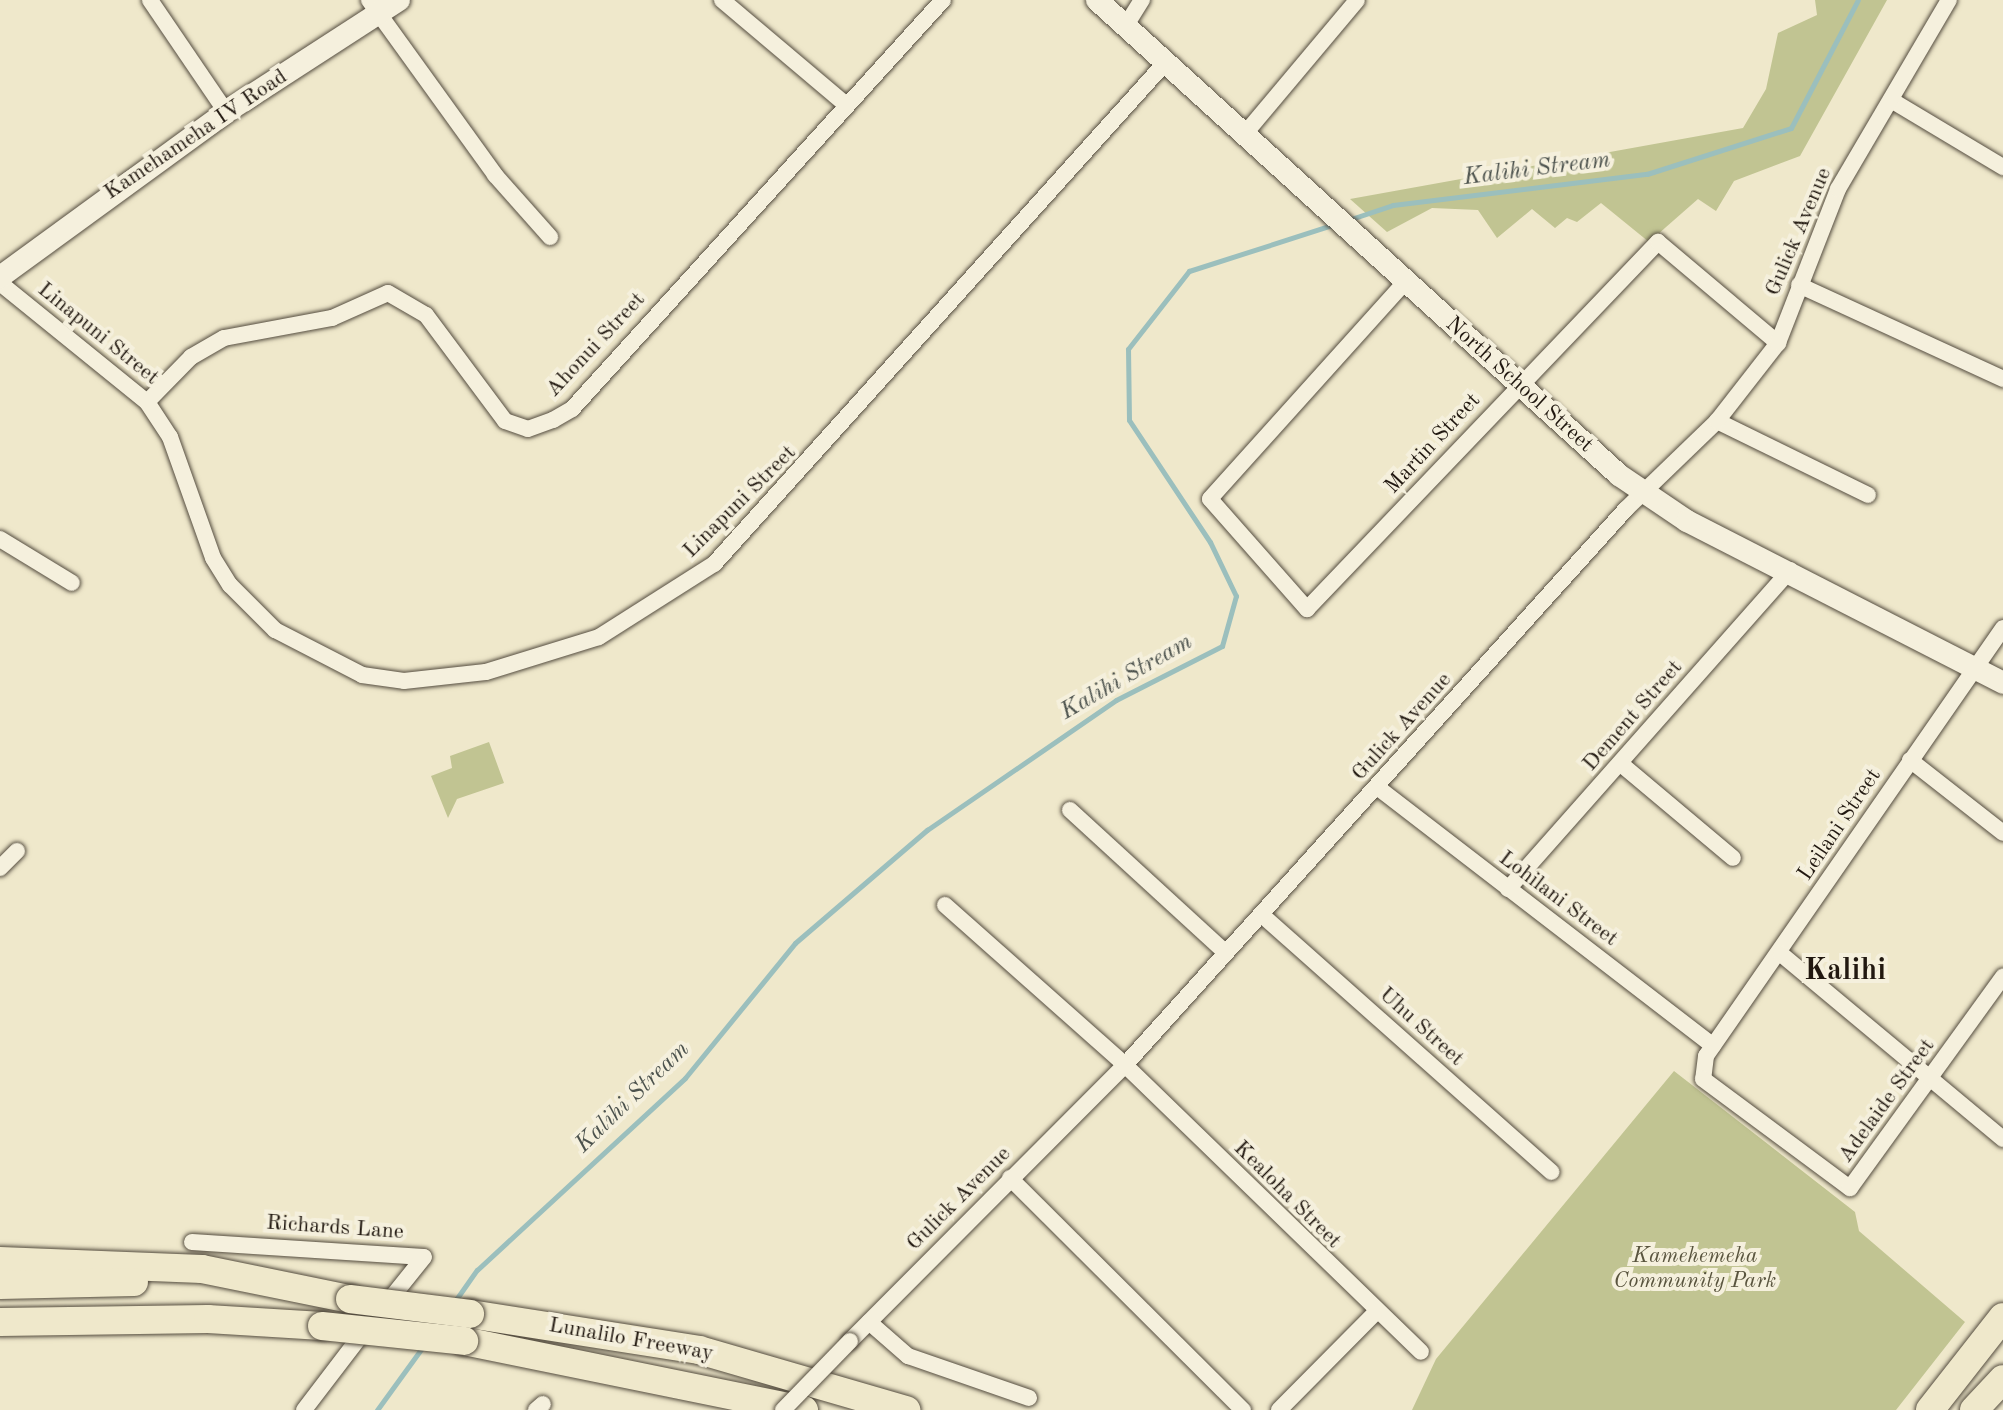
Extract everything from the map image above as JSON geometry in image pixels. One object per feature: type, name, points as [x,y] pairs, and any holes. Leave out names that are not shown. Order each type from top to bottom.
[{"type":"highway","points":[[0,1261],[202,1269],[350,1299]]},
{"type":"highway","points":[[0,1285],[202,1284],[350,1299]]},
{"type":"highway","name":"Lunalilo Freeway","points":[[350,1299],[804,1410]]},
{"type":"highway","points":[[1930,1410],[2003,1317]]},
{"type":"highway","points":[[0,1322],[208,1319],[322,1326],[467,1328]]},
{"type":"highway","name":"Lunalilo Freeway","points":[[467,1328],[699,1350],[900,1407]]},
{"type":"highway","points":[[1974,1410],[2003,1379]]},
{"type":"highway","points":[[1987,1410],[2003,1390]]},
{"type":"main road","name":"Kamehameha IV Road","points":[[0,280],[226,112],[374,7],[399,0]]},
{"type":"main road","name":"North School Street","points":[[1097,0],[1406,281],[1516,389],[1642,492],[2003,683]]},
{"type":"street","points":[[150,0],[226,112]]},
{"type":"street","points":[[722,0],[844,103]]},
{"type":"street","name":"Ahonui Street","points":[[147,402],[191,357],[224,338],[332,318],[388,293],[426,315],[505,421],[528,429],[553,420],[572,409],[844,103],[943,0]]},
{"type":"street","points":[[1125,27],[1142,0]]},
{"type":"street","points":[[1243,136],[1357,0]]},
{"type":"street","name":"Gulick Avenue","points":[[783,1410],[1125,1065],[1224,951],[1262,915],[1642,492],[1717,421],[1778,343],[1838,189],[1949,0]]},
{"type":"street","points":[[374,7],[495,175],[550,237]]},
{"type":"street","name":"Linapuni Street","points":[[0,280],[147,402],[170,437],[230,585],[308,652],[362,675],[404,681],[533,661],[599,637],[714,564],[1165,63]]},
{"type":"street","points":[[1891,100],[2003,167]]},
{"type":"street","name":"Martin Street","points":[[1406,281],[1210,499],[1307,609],[1658,242],[1778,343]]},
{"type":"street","points":[[1799,285],[2003,379]]},
{"type":"street","points":[[1717,421],[1868,495]]},
{"type":"street","points":[[0,539],[72,583]]},
{"type":"street","name":"Dement Street","points":[[1508,889],[1790,570]]},
{"type":"street","name":"Leilani Street","points":[[1713,1046],[1781,954],[1910,760],[1979,670],[2003,628]]},
{"type":"street","points":[[1910,760],[2003,833]]},
{"type":"street","points":[[1621,764],[1733,858]]},
{"type":"street","name":"Lohilani Street","points":[[1377,787],[1713,1046]]},
{"type":"street","points":[[1070,810],[1224,951]]},
{"type":"street","points":[[0,868],[17,851]]},
{"type":"street","name":"Kealoha Street","points":[[945,905],[1125,1065],[1374,1314],[1421,1352]]},
{"type":"street","name":"Uhu Street","points":[[1262,915],[1551,1172]]},
{"type":"street","points":[[1781,954],[2003,1139]]},
{"type":"street","name":"Adelaide Street","points":[[1713,1046],[1702,1065],[1708,1085],[1850,1188],[2003,977]]},
{"type":"street","points":[[1010,1178],[1243,1410]]},
{"type":"street","name":"Richards Lane","points":[[192,1242],[424,1257],[304,1410]]},
{"type":"street","points":[[1279,1410],[1374,1314]]},
{"type":"street","points":[[869,1322],[908,1356],[1029,1398]]},
{"type":"green space","points":[[1815,0],[1887,0],[1800,156],[1734,181],[1716,211],[1698,199],[1649,242],[1601,203],[1577,222],[1567,218],[1555,228],[1532,209],[1497,238],[1478,210],[1432,208],[1387,232],[1350,199],[1743,128],[1766,89],[1778,33],[1817,15]]},
{"type":"green space","points":[[489,742],[504,783],[457,799],[448,818],[431,776],[452,768],[450,756]]},
{"type":"green space","name":"Kamehemeha Community Park","points":[[1674,1071],[1855,1212],[1859,1231],[1965,1322],[1896,1410],[1412,1410],[1436,1359]]},
{"type":"waterway","name":"Kalihi Stream","points":[[1348,220],[1393,205],[1647,174],[1791,128],[1858,0]]},
{"type":"waterway","name":"Kalihi Stream","points":[[455,1301],[477,1270],[685,1078],[795,943],[927,830],[1116,700],[1222,646],[1236,596],[1210,542],[1129,420],[1128,349],[1189,271],[1335,224]]},
{"type":"waterway","name":"Kalihi Stream","points":[[377,1410],[424,1345]]},
{"type":"district","name":"Kalihi","points":[[1845,971]]}]
